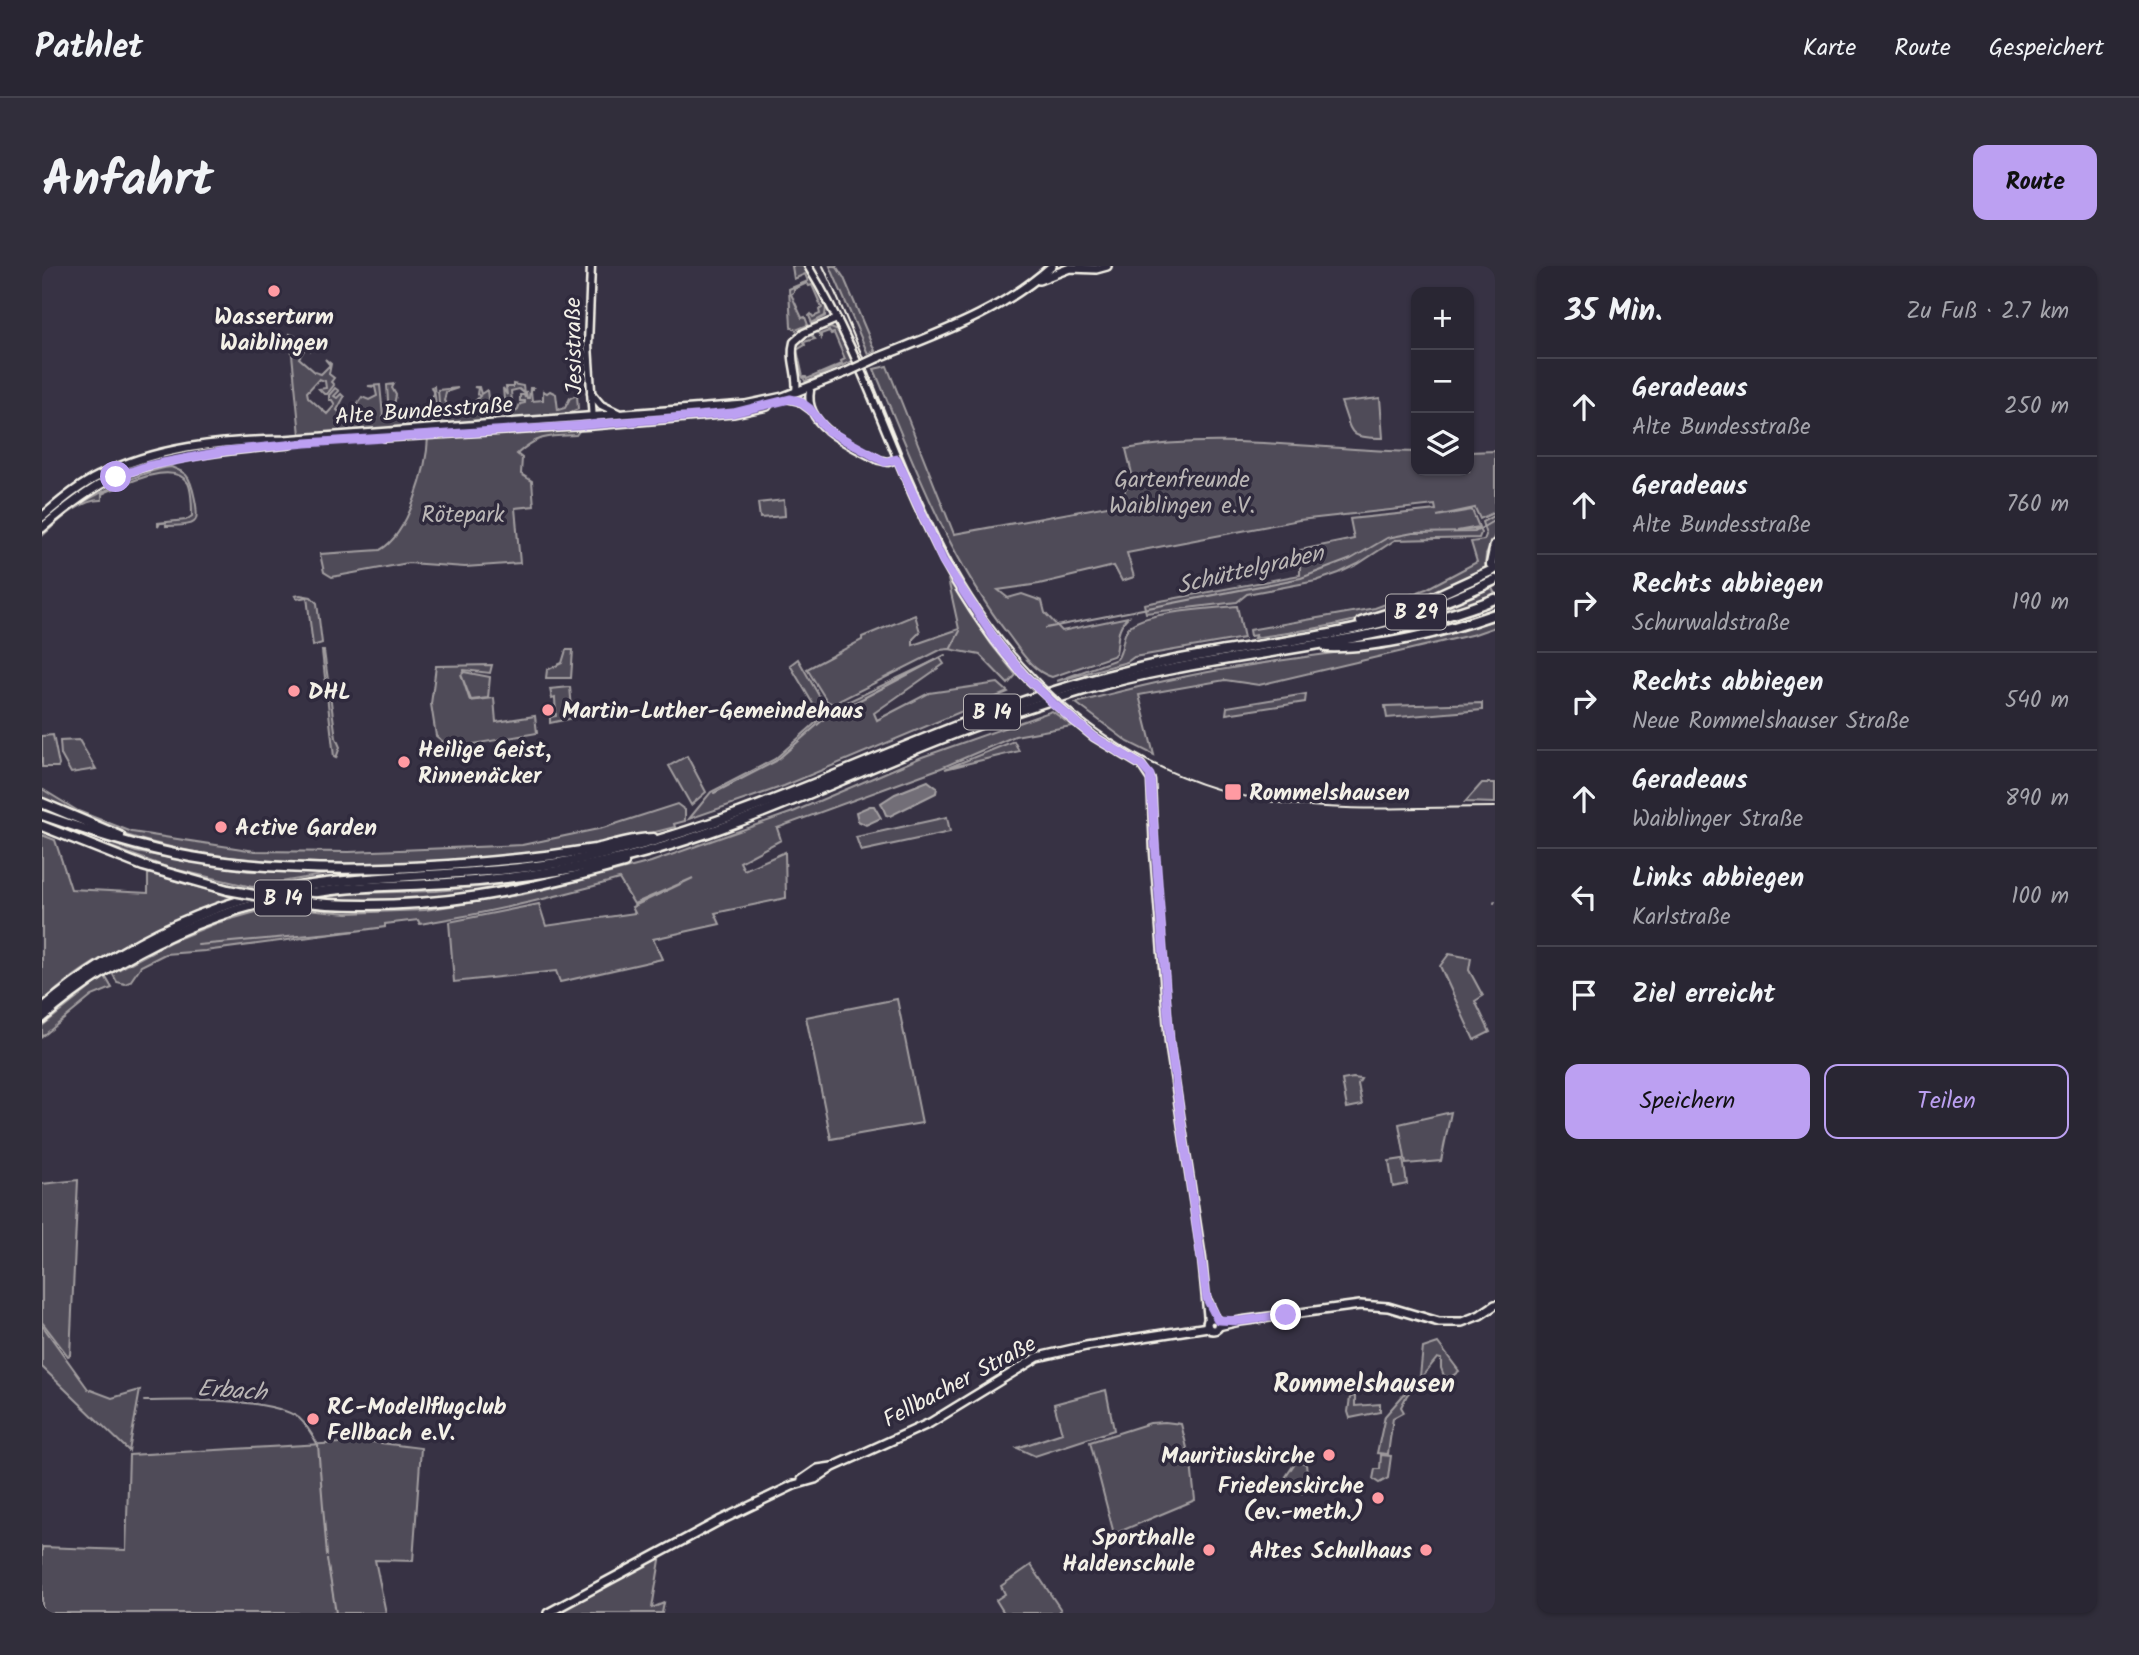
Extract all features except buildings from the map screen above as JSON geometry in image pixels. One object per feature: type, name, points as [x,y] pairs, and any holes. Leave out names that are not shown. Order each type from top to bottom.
[{"type":"highway","points":[[1493,567],[1495,545]]},
{"type":"highway","name":"B 14","points":[[42,1009],[95,969],[136,944],[191,918],[248,898],[322,884],[532,868],[610,853],[764,803],[969,720],[1059,690],[1167,662],[1332,633],[1422,603],[1493,567]]},
{"type":"highway","name":"B 29","points":[[1332,633],[1412,614],[1495,580]]},
{"type":"highway","name":"B 14","points":[[42,1018],[89,982],[140,950],[195,925],[252,905],[335,889],[493,880],[542,874],[618,859],[692,837],[766,810],[941,738],[1044,702],[1172,668],[1310,647],[1398,629],[1495,598]]},
{"type":"highway","name":"B 29","points":[[1310,647],[1341,648],[1399,639],[1495,614]]},
{"type":"highway","points":[[42,803],[123,838],[131,844]]},
{"type":"highway","points":[[42,815],[131,844],[236,864],[358,867],[514,859],[666,837]]},
{"type":"highway","points":[[42,826],[143,866],[228,890],[327,904],[412,905],[495,895],[554,882],[671,849],[692,837]]},
{"type":"main road","name":"Alte Bundesstraße","points":[[284,442],[733,413],[790,399],[877,358],[976,318],[1012,299],[1052,266]]},
{"type":"main road","points":[[1032,283],[1070,268],[1107,266]]},
{"type":"main road","name":"Alte Bundesstraße","points":[[593,421],[623,414],[772,401],[809,389]]},
{"type":"main road","points":[[42,517],[99,476],[158,454],[243,441],[284,442]]},
{"type":"main road","points":[[42,528],[89,493],[116,477],[147,466],[192,456],[284,442]]},
{"type":"main road","name":"Fellbacher Straße","points":[[548,1613],[661,1550],[800,1482],[810,1473],[832,1467],[930,1423],[1038,1357],[1067,1349],[1212,1322],[1235,1324],[1240,1321],[1360,1305],[1388,1307],[1449,1323],[1467,1321],[1495,1306]]},
{"type":"street","name":"Jesistraße","points":[[591,266],[588,327],[593,421]]},
{"type":"street","points":[[808,266],[837,319],[943,561],[985,628],[1027,678],[1072,719],[1111,748],[1141,765],[1152,780],[1154,853],[1170,1043],[1212,1322]]},
{"type":"street","points":[[810,409],[809,389],[800,382],[792,350],[796,338],[837,319]]},
{"type":"street","points":[[796,392],[797,375]]},
{"type":"street","points":[[590,392],[610,411],[623,414]]},
{"type":"street","points":[[790,399],[799,401],[810,409],[827,430],[852,445],[885,462],[897,459]]},
{"type":"green space","points":[[792,266],[805,266],[826,307],[825,316],[812,323],[809,316],[820,314],[819,310],[822,308],[812,285],[807,283],[794,289],[791,294],[808,325],[796,330],[791,327],[789,289],[808,281],[805,274],[794,279]]},
{"type":"green space","points":[[830,266],[836,266],[844,278],[875,351],[868,354]]},
{"type":"green space","points":[[831,328],[838,331],[852,361],[805,381],[803,377],[807,379],[842,364],[841,361],[845,359],[834,333],[829,331],[821,334],[821,338],[818,331]]},
{"type":"green space","points":[[290,334],[295,336],[298,345],[318,346],[310,347],[310,350],[306,347],[299,358],[315,372],[321,374],[330,365],[325,359],[331,364],[329,374],[334,378],[331,382],[334,385],[327,394],[319,389],[326,388],[325,381],[319,379],[307,392],[308,397],[327,414],[335,405],[329,400],[329,395],[335,388],[339,391],[334,396],[337,398],[341,394],[344,397],[337,410],[347,419],[362,397],[369,400],[377,396],[375,387],[368,386],[380,385],[383,416],[389,416],[387,385],[394,384],[394,405],[399,408],[405,406],[408,410],[433,406],[430,399],[434,394],[431,387],[434,386],[437,415],[440,414],[438,390],[458,388],[446,392],[444,401],[450,407],[444,413],[447,416],[453,408],[468,409],[480,396],[477,394],[478,388],[474,387],[479,387],[481,394],[487,390],[489,407],[501,408],[500,401],[504,400],[503,388],[507,395],[506,387],[513,387],[513,384],[523,386],[524,393],[519,389],[511,391],[513,412],[517,411],[520,404],[525,403],[520,401],[520,395],[525,398],[526,391],[529,398],[530,388],[533,388],[532,401],[543,400],[543,391],[556,394],[558,410],[565,408],[570,398],[577,395],[578,409],[564,415],[442,424],[438,418],[438,425],[300,435]]},
{"type":"green space","points":[[811,335],[815,339],[804,342],[805,345],[797,350],[803,377],[799,369],[796,346]]},
{"type":"green space","name":"Gartenfreunde Waiblingen e.V.","points":[[887,366],[954,534],[1124,503],[1125,489],[1134,482],[1126,449],[1198,442],[1271,443],[1411,452],[1411,476],[1474,476],[1474,452],[1495,451],[1495,512],[1480,519],[1475,508],[1437,516],[1472,510],[1479,527],[1457,531],[1479,529],[1479,538],[1395,540],[1339,573],[1316,581],[1247,594],[1237,602],[1146,613],[1144,604],[1300,575],[1300,550],[1354,539],[1350,519],[1436,510],[1435,505],[1299,520],[1127,553],[1134,577],[1122,581],[1114,566],[1039,584],[998,590],[1008,598],[1022,594],[1042,601],[1045,613],[1062,631],[1128,617],[1120,629],[1116,653],[1113,656],[1052,677],[1033,666],[1019,649],[968,574],[933,508],[874,369]]},
{"type":"green space","points":[[1380,398],[1383,438],[1357,435],[1350,428],[1341,402]]},
{"type":"green space","name":"Rötepark","points":[[580,430],[576,435],[544,438],[531,443],[517,454],[522,458],[521,474],[532,481],[534,506],[515,508],[520,563],[465,567],[408,563],[332,577],[324,572],[320,554],[380,550],[400,530],[420,482],[428,437]]},
{"type":"green space","points":[[171,467],[184,474],[191,484],[197,513],[191,524],[166,526],[166,523],[160,523],[158,527],[158,523],[186,520],[192,516],[188,483],[181,476],[171,473],[146,476],[102,494],[102,500],[78,507],[42,536],[64,515],[100,493],[140,475]]},
{"type":"green space","points":[[784,500],[785,516],[760,518],[758,503]]},
{"type":"green space","points":[[1495,515],[1495,535],[1486,555],[1485,567],[1493,564],[1495,550],[1495,565],[1418,600],[1371,616],[1313,629],[1254,638],[1256,635],[1250,636],[1249,630],[1375,608],[1426,589],[1477,562],[1471,542],[1484,540],[1486,535],[1482,522]]},
{"type":"green space","points":[[948,579],[991,644],[1016,675],[1008,684],[980,655],[949,649],[940,650],[833,704],[827,701],[807,669],[862,640],[862,637],[915,615],[920,632],[913,639],[913,645],[959,629]]},
{"type":"green space","points":[[1491,586],[1495,594],[1465,605],[1446,606]]},
{"type":"green space","points":[[295,596],[311,597],[317,603],[322,643],[313,646],[307,597],[297,599]]},
{"type":"green space","points":[[1237,606],[1244,638],[1134,657],[1127,662],[1057,681],[1117,659],[1128,628],[1147,618]]},
{"type":"green space","points":[[1495,620],[1495,627],[1475,634],[1259,685],[1225,680],[1139,695],[1154,755],[1128,742],[1076,703],[1193,675],[1430,637]]},
{"type":"green space","points":[[566,650],[573,650],[571,678],[546,678],[547,670],[562,663]]},
{"type":"green space","points":[[322,651],[336,738],[340,747],[336,758],[334,757]]},
{"type":"green space","points":[[940,658],[944,664],[874,713],[877,720],[929,693],[998,683],[1008,692],[784,786],[689,819],[711,792],[775,759],[830,710]]},
{"type":"green space","points":[[798,659],[826,708],[819,714],[790,665]]},
{"type":"green space","points":[[492,665],[490,673],[464,670],[462,674],[464,672],[490,677],[488,698],[471,700],[461,674],[470,701],[494,698],[496,722],[535,716],[537,733],[451,748],[436,736],[431,704],[436,666]]},
{"type":"green space","points":[[570,687],[573,718],[550,723],[550,717],[556,716],[555,698],[552,699],[550,689]]},
{"type":"green space","points":[[1306,694],[1305,702],[1226,714],[1227,707]]},
{"type":"green space","points":[[1482,703],[1482,710],[1387,718],[1385,706]]},
{"type":"green space","points":[[1052,711],[1072,726],[1015,736],[941,768],[777,828],[781,840],[740,862],[744,870],[785,852],[786,898],[715,913],[720,924],[653,939],[662,959],[560,982],[556,971],[454,982],[449,922],[539,904],[546,926],[635,913],[632,907],[693,878],[634,904],[619,879],[520,904],[420,924],[418,920],[385,924],[385,927],[165,954],[141,966],[130,982],[125,984],[117,982],[112,973],[170,942],[217,923],[277,906],[347,913],[425,910],[525,894],[651,862],[793,812],[922,757]]},
{"type":"green space","points":[[53,735],[59,765],[42,767],[42,736]]},
{"type":"green space","points":[[79,740],[96,769],[71,773],[61,755],[60,741]]},
{"type":"green space","points":[[1014,741],[1019,751],[945,769]]},
{"type":"green space","points":[[687,756],[706,792],[691,805],[669,766]]},
{"type":"green space","points":[[1482,783],[1495,783],[1495,803],[1465,802]]},
{"type":"green space","points":[[42,789],[78,811],[132,832],[255,851],[349,852],[522,845],[603,828],[677,804],[685,810],[685,821],[674,824],[675,827],[608,842],[506,857],[437,862],[309,863],[218,855],[128,836],[84,820],[42,799]]},
{"type":"green space","points":[[947,817],[950,832],[861,851],[856,837]]},
{"type":"green space","points":[[42,819],[136,852],[248,871],[328,872],[568,858],[412,874],[328,874],[252,887],[169,868],[42,822]]},
{"type":"green space","points":[[42,835],[55,840],[71,889],[148,893],[148,873],[235,898],[159,928],[107,955],[61,986],[42,1003]]},
{"type":"green space","points":[[541,881],[450,898],[367,903],[309,899],[359,893],[436,891]]},
{"type":"green space","points":[[1449,954],[1471,958],[1469,970],[1483,996],[1475,1001],[1490,1032],[1474,1040],[1440,966]]},
{"type":"green space","points":[[105,976],[112,988],[92,996],[42,1037],[42,1026]]},
{"type":"green space","points":[[897,999],[922,1123],[831,1139],[806,1017]]},
{"type":"green space","points":[[1361,1079],[1358,1084],[1362,1105],[1347,1108],[1342,1080]]},
{"type":"green space","points":[[1451,1112],[1441,1161],[1406,1164],[1399,1124]]},
{"type":"green space","points":[[1403,1159],[1407,1184],[1393,1187],[1389,1161]]},
{"type":"green space","points":[[78,1180],[68,1356],[42,1322],[42,1184]]},
{"type":"green space","points":[[42,1325],[88,1389],[112,1398],[140,1390],[129,1451],[42,1367]]},
{"type":"green space","points":[[1438,1343],[1459,1371],[1446,1381],[1441,1359],[1437,1358],[1407,1395],[1401,1407],[1404,1412],[1393,1418],[1388,1454],[1377,1453],[1385,1416],[1420,1376],[1423,1348]]},
{"type":"green space","points":[[1106,1390],[1114,1430],[1035,1456],[1017,1448],[1062,1433],[1054,1404]]},
{"type":"green space","points":[[1355,1396],[1355,1406],[1380,1404],[1380,1412],[1350,1418],[1350,1397]]},
{"type":"green space","points":[[1150,1423],[1181,1424],[1191,1464],[1195,1500],[1114,1534],[1090,1442]]},
{"type":"green space","points":[[341,1438],[421,1448],[413,1561],[375,1560],[386,1613],[42,1613],[42,1547],[126,1550],[129,1455],[340,1443]]},
{"type":"green space","points":[[1381,1455],[1391,1456],[1388,1478],[1379,1483],[1373,1479],[1375,1469],[1380,1469]]},
{"type":"green space","points":[[1297,1460],[1306,1464],[1308,1482],[1305,1493],[1298,1493],[1281,1484]]},
{"type":"green space","points":[[661,1554],[652,1608],[664,1603],[662,1613],[555,1613]]},
{"type":"green space","points":[[1031,1565],[1061,1610],[1057,1613],[1004,1613],[996,1600],[1005,1594],[1001,1586]]},
{"type":"shaded area","points":[[928,781],[937,788],[936,793],[890,816],[886,815],[881,803],[895,794]]},
{"type":"shaded area","points":[[874,806],[881,818],[866,825],[858,821],[856,812]]},
{"type":"waterway","name":"Schüttelgraben","points":[[1046,628],[1301,578],[1351,559],[1387,538],[1413,533],[1475,532],[1495,520]]},
{"type":"waterway","points":[[951,648],[960,631]]},
{"type":"waterway","name":"Schüttelgraben","points":[[714,793],[776,761],[824,719],[945,655]]},
{"type":"waterway","name":"Schüttelgraben","points":[[198,945],[354,931]]},
{"type":"waterway","name":"Erbach","points":[[144,1401],[246,1403],[285,1411],[299,1418],[318,1445],[327,1555]]},
{"type":"waterway","name":"Erbach","points":[[327,1559],[336,1613]]},
{"type":"railway","points":[[823,266],[927,513],[944,547],[971,594],[1002,638],[1037,678],[1076,713],[1119,744],[1165,769],[1215,788],[1268,801],[1353,808],[1495,807]]},
{"type":"place","name":"Wasserturm Waiblingen","points":[[274,291]]},
{"type":"place","name":"DHL","points":[[294,691]]},
{"type":"place","name":"Martin-Luther-Gemeindehaus","points":[[548,710]]},
{"type":"place","name":"Heilige Geist, Rinnenäcker","points":[[404,762]]},
{"type":"place","name":"Rommelshausen","points":[[1233,792]]},
{"type":"place","name":"Active Garden","points":[[221,827]]},
{"type":"place","name":"RC-Modellflugclub Fellbach e.V.","points":[[313,1419]]},
{"type":"place","name":"Mauritiuskirche","points":[[1329,1455]]},
{"type":"place","name":"Friedenskirche (ev.-meth.)","points":[[1378,1498]]},
{"type":"place","name":"Sporthalle Haldenschule","points":[[1209,1550]]},
{"type":"place","name":"Altes Schulhaus","points":[[1426,1550]]},
{"type":"district","name":"Rommelshausen","points":[[1364,1383]]},
{"type":"route","points":[[116,477],[147,466],[225,451],[393,436],[490,432],[733,413],[790,399],[799,401],[810,409],[827,430],[852,445],[885,462],[897,459],[943,561],[985,628],[1023,674],[1055,705],[1094,737],[1141,765],[1150,775],[1161,951],[1170,1043],[1207,1299],[1218,1320],[1240,1321],[1286,1315]]}]
